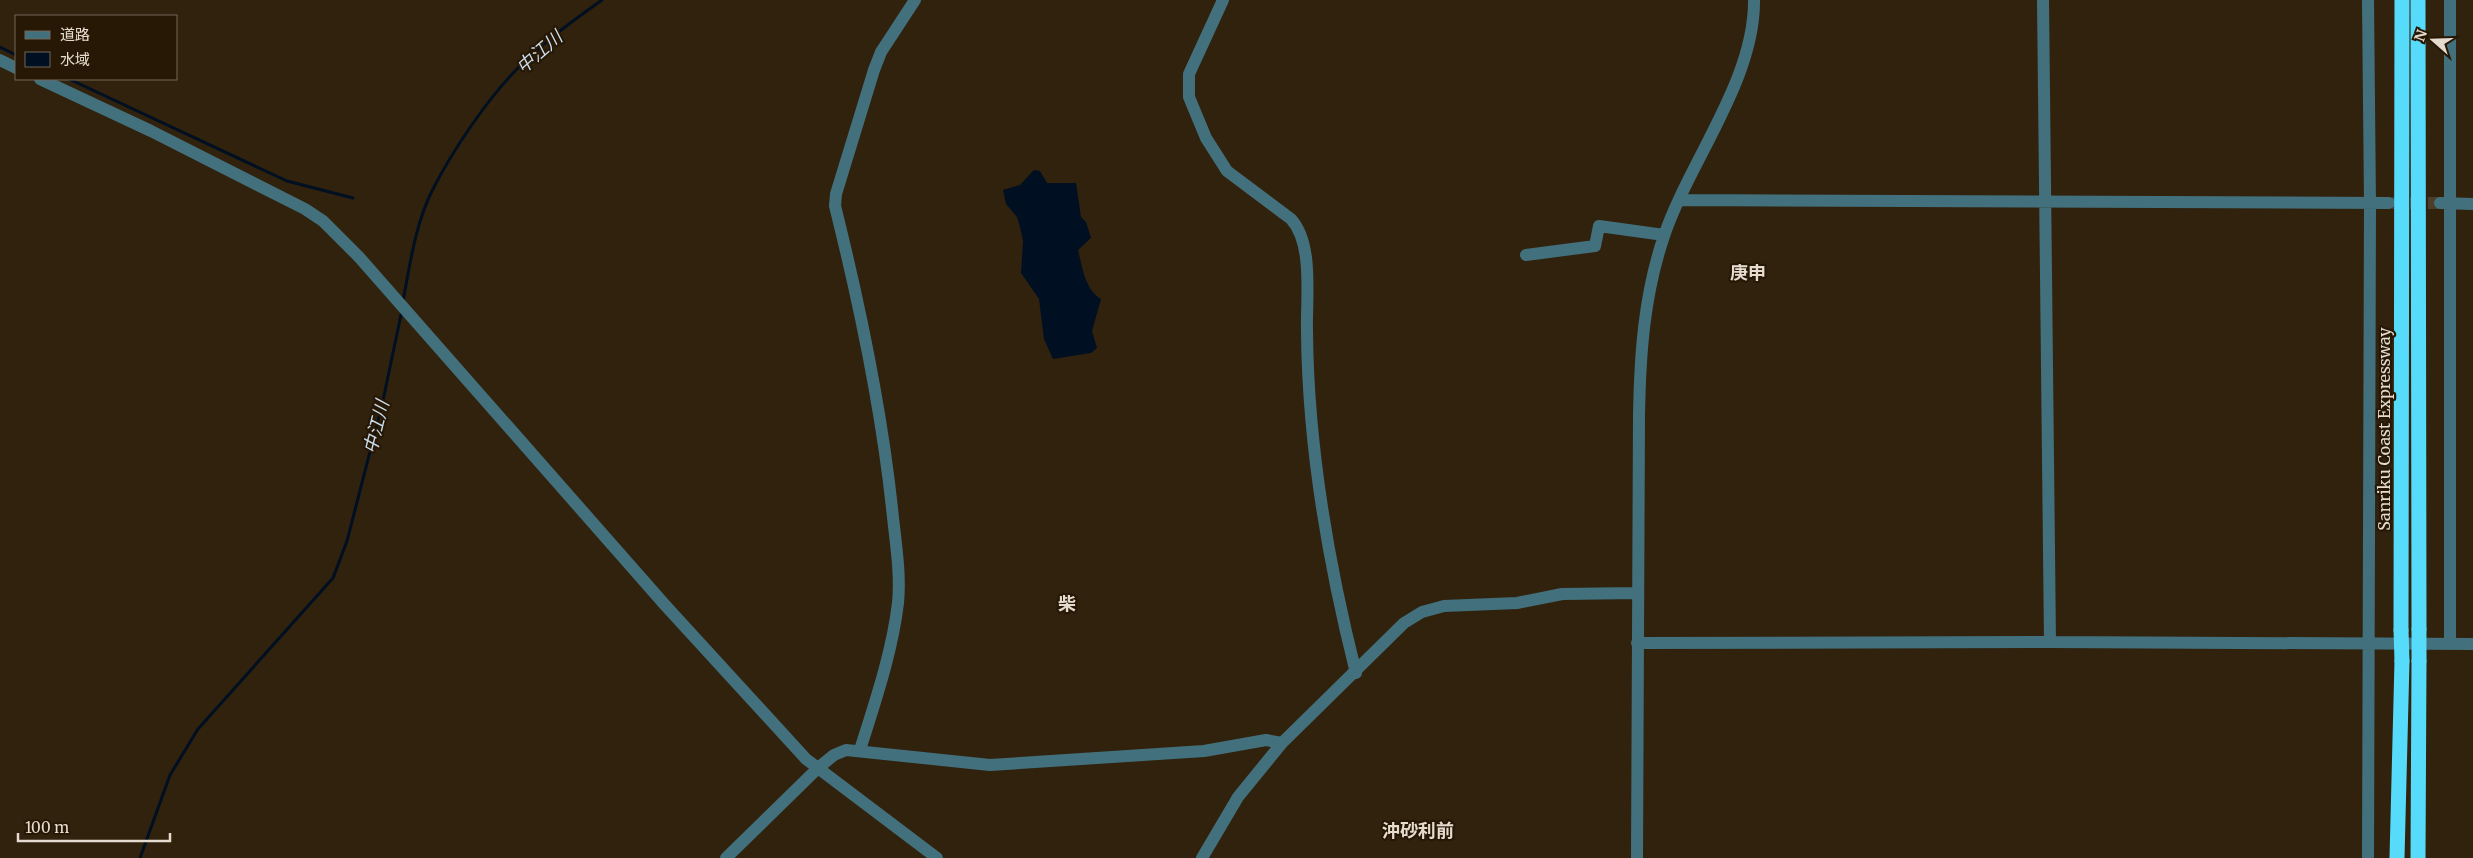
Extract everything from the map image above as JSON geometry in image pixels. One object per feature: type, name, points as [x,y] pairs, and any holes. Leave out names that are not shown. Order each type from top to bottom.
[{"type":"highway","name":"Sanriku Coast Expressway","points":[[2397,858],[2402,661],[2402,0]]},
{"type":"highway","points":[[2418,0],[2418,858]]},
{"type":"street","points":[[860,750],[893,636],[898,601],[897,563],[885,445],[860,305],[835,206],[836,194],[874,70],[881,52],[915,0]]},
{"type":"street","points":[[1223,0],[1189,74],[1188,97],[1206,138],[1227,171],[1291,219],[1299,228],[1306,248],[1307,340],[1316,462],[1337,597],[1356,673]]},
{"type":"street","points":[[1636,858],[1636,593],[1640,351],[1645,308],[1664,235],[1740,71],[1748,41],[1754,0]]},
{"type":"street","points":[[2043,0],[2050,642]]},
{"type":"street","points":[[2368,0],[2370,204],[2368,858]]},
{"type":"street","points":[[2450,0],[2444,204],[2450,644]]},
{"type":"street","points":[[0,60],[15,68]]},
{"type":"street","points":[[42,80],[151,130],[305,209],[323,221],[389,290],[420,328],[665,605],[806,759],[938,858]]},
{"type":"street","points":[[1680,200],[2389,203]]},
{"type":"street","points":[[2444,204],[2473,204]]},
{"type":"street","points":[[1526,255],[1595,246],[1600,226],[1664,235]]},
{"type":"street","points":[[1202,858],[1238,798],[1282,743],[1356,673],[1404,623],[1422,612],[1444,606],[1517,603],[1562,594],[1636,593]]},
{"type":"street","points":[[1637,643],[2473,644]]},
{"type":"street","points":[[726,858],[818,768],[834,755],[846,750],[990,765],[1204,751],[1266,740],[1282,743]]},
{"type":"water","points":[[1034,170],[1040,171],[1047,183],[1076,183],[1081,217],[1086,222],[1091,238],[1078,250],[1088,284],[1091,290],[1101,299],[1092,331],[1097,348],[1091,353],[1053,359],[1044,339],[1039,299],[1021,273],[1023,241],[1020,227],[1017,217],[1006,204],[1003,190],[1020,185]]},
{"type":"waterway","name":"中江川","points":[[403,301],[421,217],[432,191],[461,142],[484,108],[509,77],[550,38],[602,0]]},
{"type":"waterway","points":[[0,47],[15,54]]},
{"type":"waterway","points":[[71,80],[287,181],[353,198]]},
{"type":"waterway","name":"中江川","points":[[140,858],[170,775],[198,729],[333,578],[347,541],[382,405],[402,310]]},
{"type":"tunnel","points":[[2392,203],[2440,203]]},
{"type":"district","name":"庚申","points":[[1748,272]]},
{"type":"district","name":"柴","points":[[1067,603]]},
{"type":"district","name":"沖砂利前","points":[[1418,830]]}]
